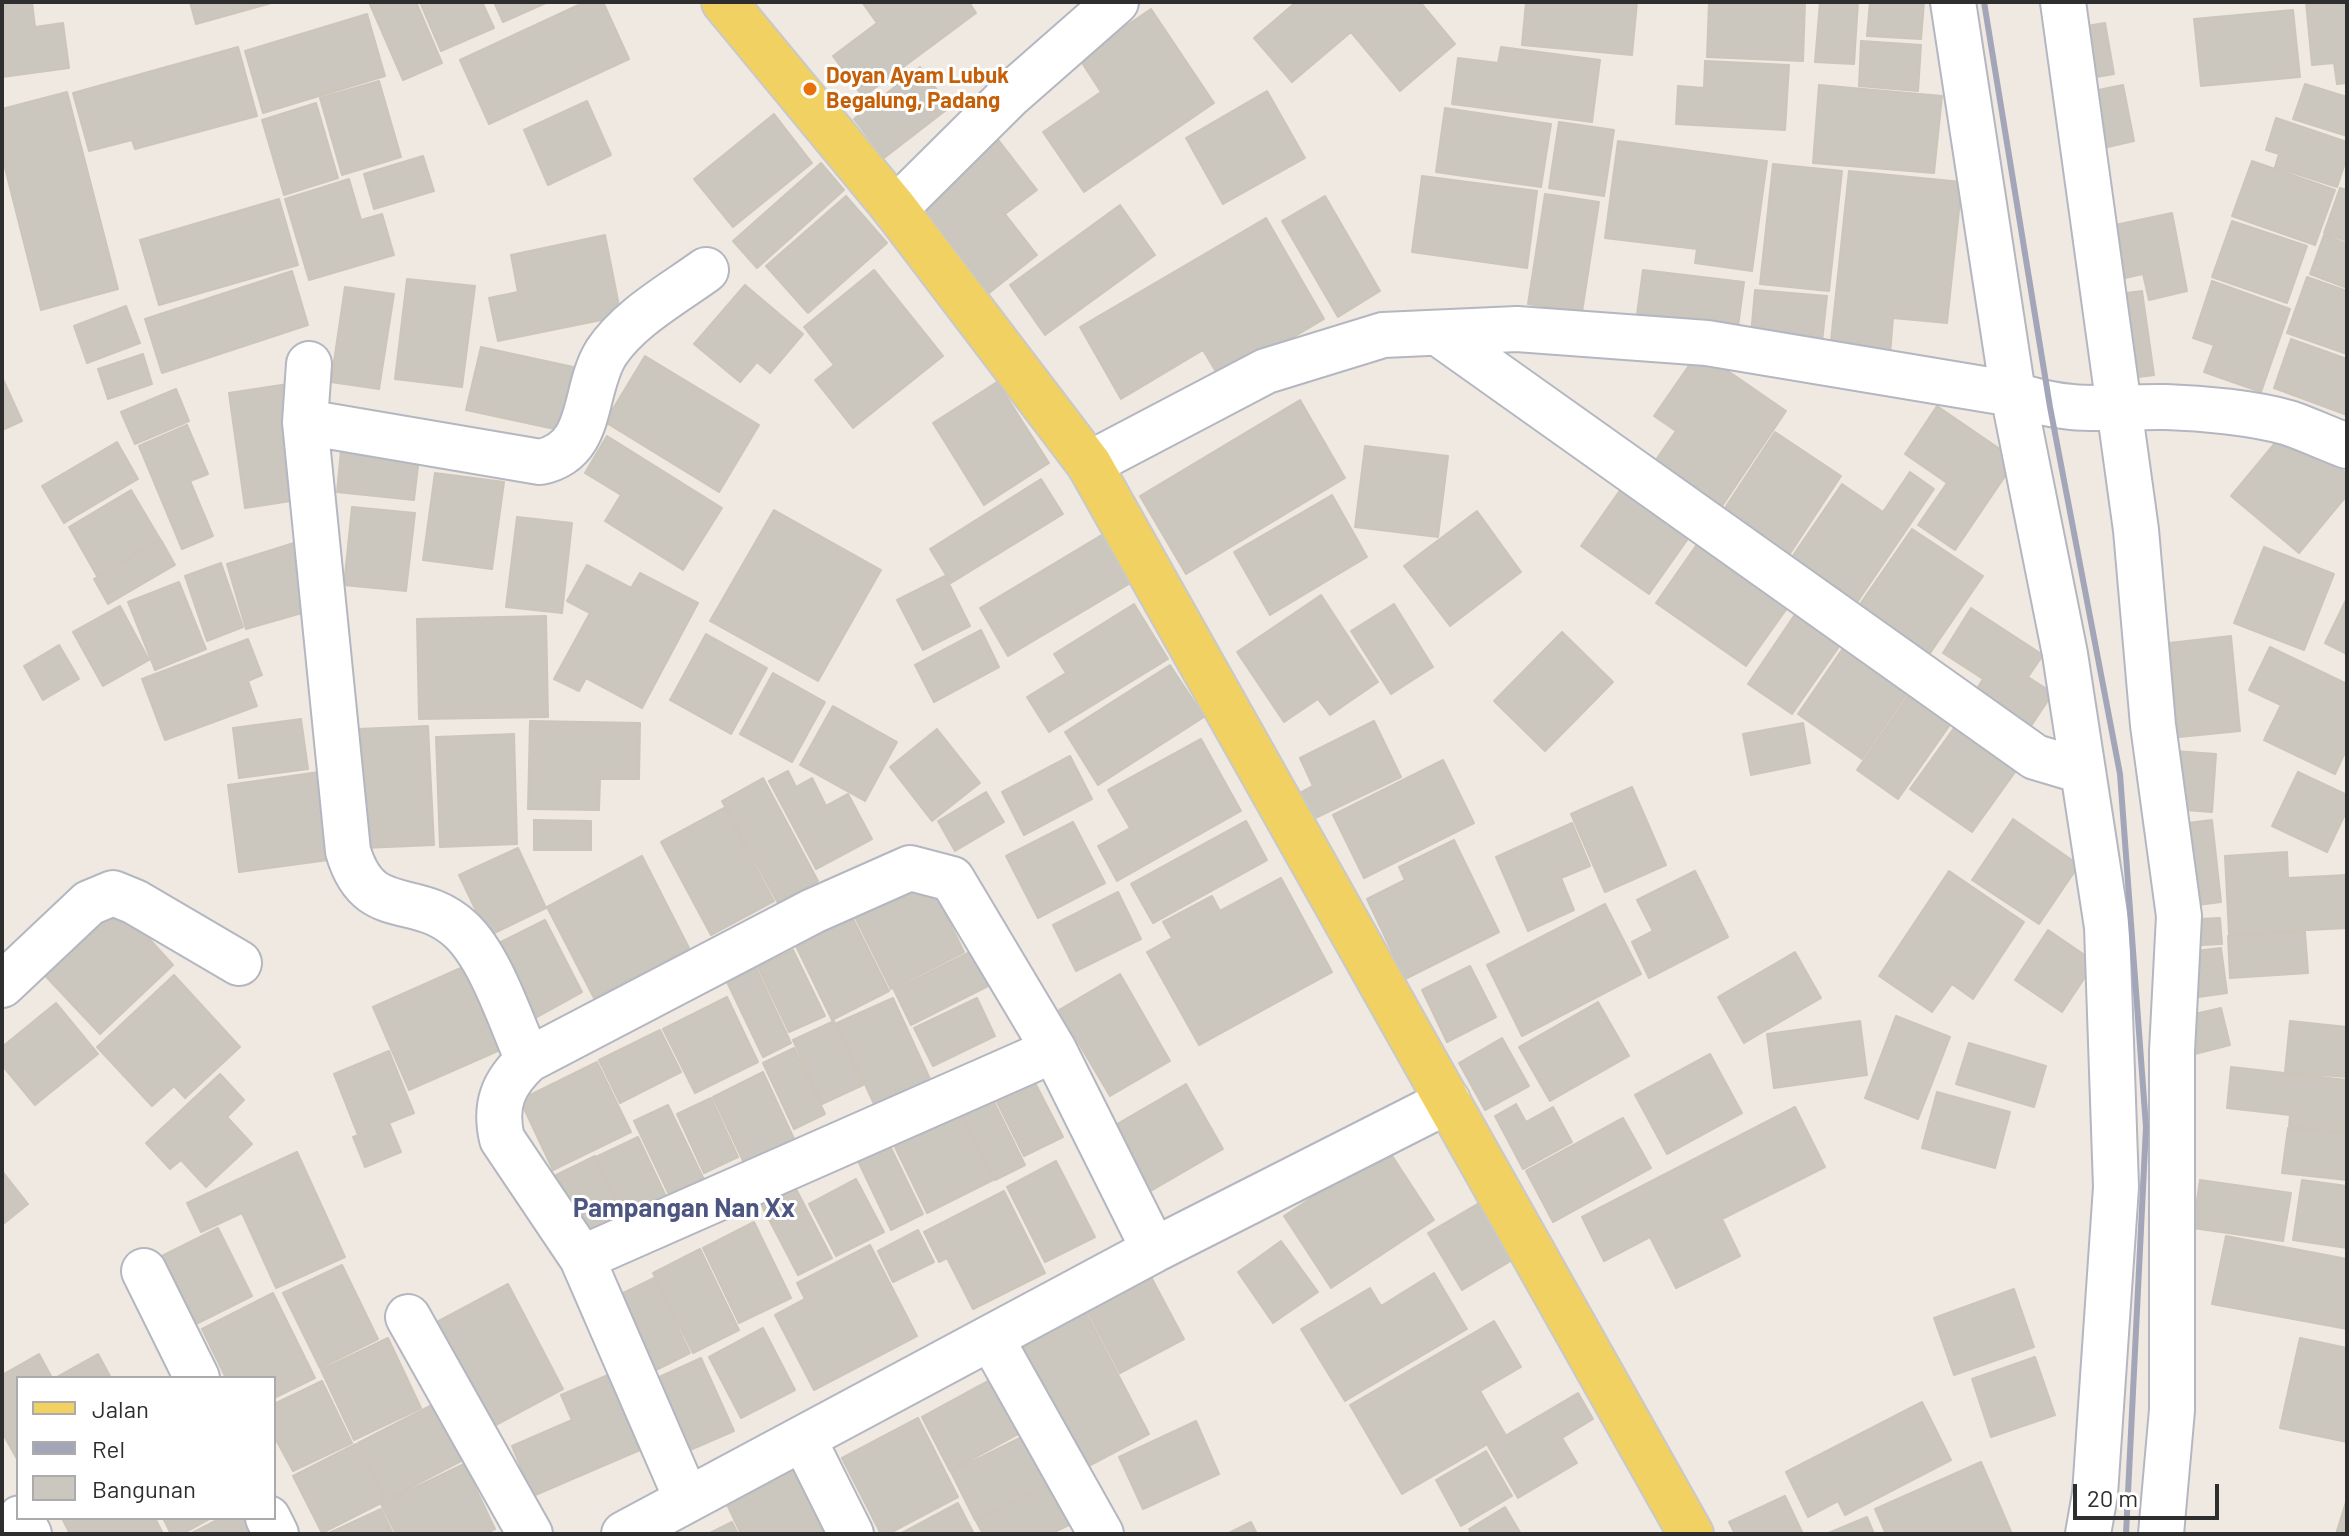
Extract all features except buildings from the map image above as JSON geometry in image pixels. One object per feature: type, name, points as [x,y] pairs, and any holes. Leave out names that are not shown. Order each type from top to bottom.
[{"type":"main road","points":[[724,2],[895,209],[1089,464],[1691,1534]]},
{"type":"street","points":[[895,209],[1010,95],[1116,2]]},
{"type":"street","points":[[1953,2],[2013,394],[2065,654],[2107,927],[2116,1187],[2095,1494],[2088,1534]]},
{"type":"street","points":[[2063,2],[2136,530],[2153,725],[2179,916],[2172,1051],[2172,1410],[2161,1534]]},
{"type":"street","points":[[305,422],[540,462],[558,458],[573,446],[595,373],[608,351],[629,327],[706,270]]},
{"type":"street","points":[[1089,464],[1266,371],[1383,335],[1441,335],[1517,329],[1707,343],[2013,394],[2050,407],[2120,411],[2165,407],[2287,423],[2347,446]]},
{"type":"street","points":[[1441,335],[2035,757],[2082,771]]},
{"type":"street","points":[[309,364],[305,422],[348,851],[364,887],[382,899],[443,914],[464,932],[478,951],[528,1060]]},
{"type":"street","points":[[687,1500],[582,1258],[502,1139],[498,1120],[500,1096],[510,1077],[528,1060],[813,911],[910,868],[952,879],[1054,1050],[1154,1250]]},
{"type":"street","points":[[2,985],[89,903],[113,893],[135,902],[239,963]]},
{"type":"street","points":[[582,1258],[1054,1050]]},
{"type":"street","points":[[624,1534],[992,1340],[1154,1250],[1448,1101]]},
{"type":"street","points":[[144,1271],[196,1376]]},
{"type":"street","points":[[408,1317],[530,1534]]},
{"type":"street","points":[[992,1340],[1101,1534]]},
{"type":"street","points":[[804,1440],[851,1534]]},
{"type":"railway","points":[[1984,2],[2050,407],[2120,774],[2146,1127],[2126,1534]]},
{"type":"place","name":"Doyan Ayam Lubuk Begalung, Padang","points":[[810,89]]},
{"type":"district","name":"Pampangan Nan Xx","points":[[684,1208]]}]
